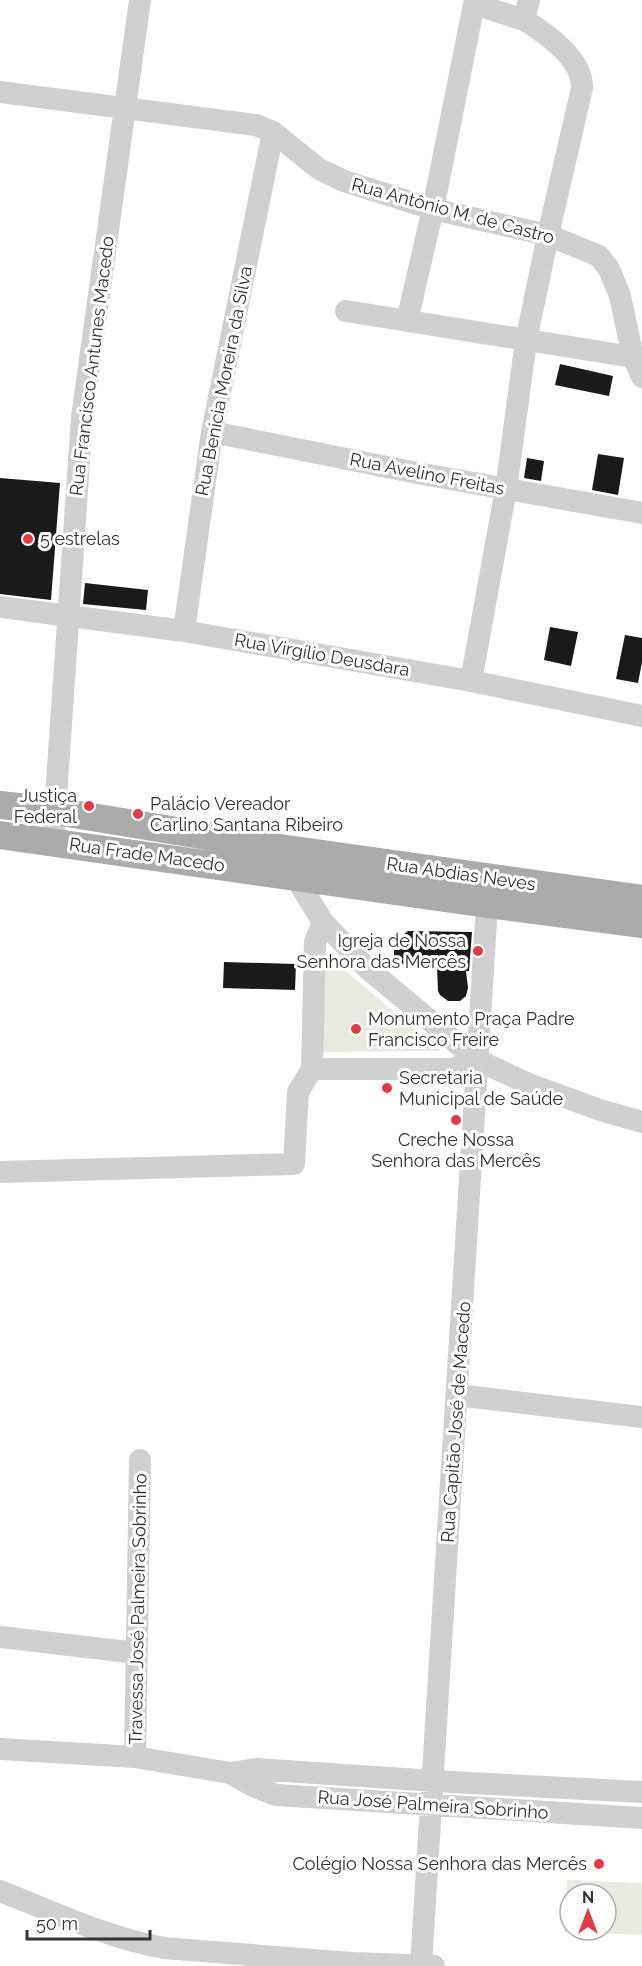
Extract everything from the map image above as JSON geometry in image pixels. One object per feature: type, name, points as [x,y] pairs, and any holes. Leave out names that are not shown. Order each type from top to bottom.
[{"type":"main road","name":"Rua Frade Macedo","points":[[0,805],[55,811],[280,848]]},
{"type":"main road","name":"Rua Frade Macedo","points":[[0,835],[294,876]]},
{"type":"main road","name":"Rua Abdias Neves","points":[[280,848],[642,924]]},
{"type":"main road","name":"Rua Abdias Neves","points":[[294,876],[488,891],[642,899]]},
{"type":"street","name":"Rua Francisco Antunes Macedo","points":[[53,841],[82,417],[140,0]]},
{"type":"street","points":[[407,321],[433,209],[469,2],[526,10],[569,57],[578,69],[582,83],[526,341],[506,489],[471,681]]},
{"type":"street","name":"Rua Antônio M. de Castro","points":[[0,92],[256,125],[273,132],[319,169],[344,182],[433,209],[548,235],[599,256],[609,269],[621,296],[637,367]]},
{"type":"street","name":"Rua Benicia Moreira da Silva","points":[[184,631],[212,432],[273,132]]},
{"type":"street","points":[[346,311],[526,341],[637,367]]},
{"type":"street","name":"Rua Avelino Freitas","points":[[212,432],[642,513]]},
{"type":"street","name":"Rua Virgílio Deusdara","points":[[0,607],[184,631],[471,681],[642,716]]},
{"type":"street","points":[[280,848],[294,876],[323,922],[366,967],[477,1060],[557,1095],[642,1122]]},
{"type":"street","name":"Rua Capitão José de Macedo","points":[[428,1966],[432,1806],[442,1779],[458,1395],[488,891]]},
{"type":"street","points":[[0,1172],[294,1164],[298,1092],[312,1070],[315,942],[323,922]]},
{"type":"street","points":[[312,1070],[452,1069],[477,1060]]},
{"type":"street","points":[[458,1395],[642,1417]]},
{"type":"street","name":"Travessa José Palmeira Sobrinho","points":[[135,1757],[140,1460]]},
{"type":"street","points":[[0,1637],[137,1653]]},
{"type":"street","name":"Rua José Palmeira Sobrinho","points":[[0,1749],[135,1757],[230,1773],[256,1769],[636,1790]]},
{"type":"street","name":"Rua José Palmeira Sobrinho","points":[[230,1773],[253,1786],[276,1794],[432,1806],[633,1817]]},
{"type":"street","points":[[633,1817],[636,1790]]},
{"type":"street","points":[[0,1892],[113,1935],[156,1946],[352,1963],[428,1966]]},
{"type":"shaded area","points":[[322,951],[441,1051],[320,1052]]},
{"type":"shaded area","points":[[567,1880],[617,1882],[567,1882]]},
{"type":"shaded area","points":[[618,1882],[642,1883],[642,1935],[618,1934]]},
{"type":"building","points":[[560,364],[613,376],[609,396],[555,385]]},
{"type":"building","points":[[598,454],[624,458],[618,495],[592,490]]},
{"type":"building","points":[[527,458],[544,461],[541,481],[524,478]]},
{"type":"building","name":"5 estrelas","points":[[0,478],[60,483],[51,600],[0,594]]},
{"type":"building","points":[[85,583],[148,590],[146,610],[83,604]]},
{"type":"building","points":[[550,627],[578,632],[571,666],[544,660]]},
{"type":"building","points":[[625,635],[642,638],[642,662],[638,683],[616,679]]},
{"type":"building","points":[[408,931],[472,932],[469,971],[466,971],[468,988],[466,996],[460,1001],[448,1001],[440,995],[437,967],[406,967],[394,957],[394,942]]},
{"type":"building","points":[[224,962],[296,964],[295,990],[223,988]]},
{"type":"place","name":"5 estrelas","points":[[28,539]]},
{"type":"place","name":"Justiça Federal","points":[[89,806]]},
{"type":"place","name":"Palácio Vereador Carlino Santana Ribeiro","points":[[138,814]]},
{"type":"place","name":"Igreja de Nossa Senhora das Mercês","points":[[478,951]]},
{"type":"place","name":"Monumento Praça Padre Francisco Freire","points":[[356,1029]]},
{"type":"place","name":"Secretaria Municipal de Saúde","points":[[387,1088]]},
{"type":"place","name":"Creche Nossa Senhora das Mercês","points":[[456,1120]]},
{"type":"place","name":"Colégio Nossa Senhora das Mercês","points":[[599,1864]]}]
